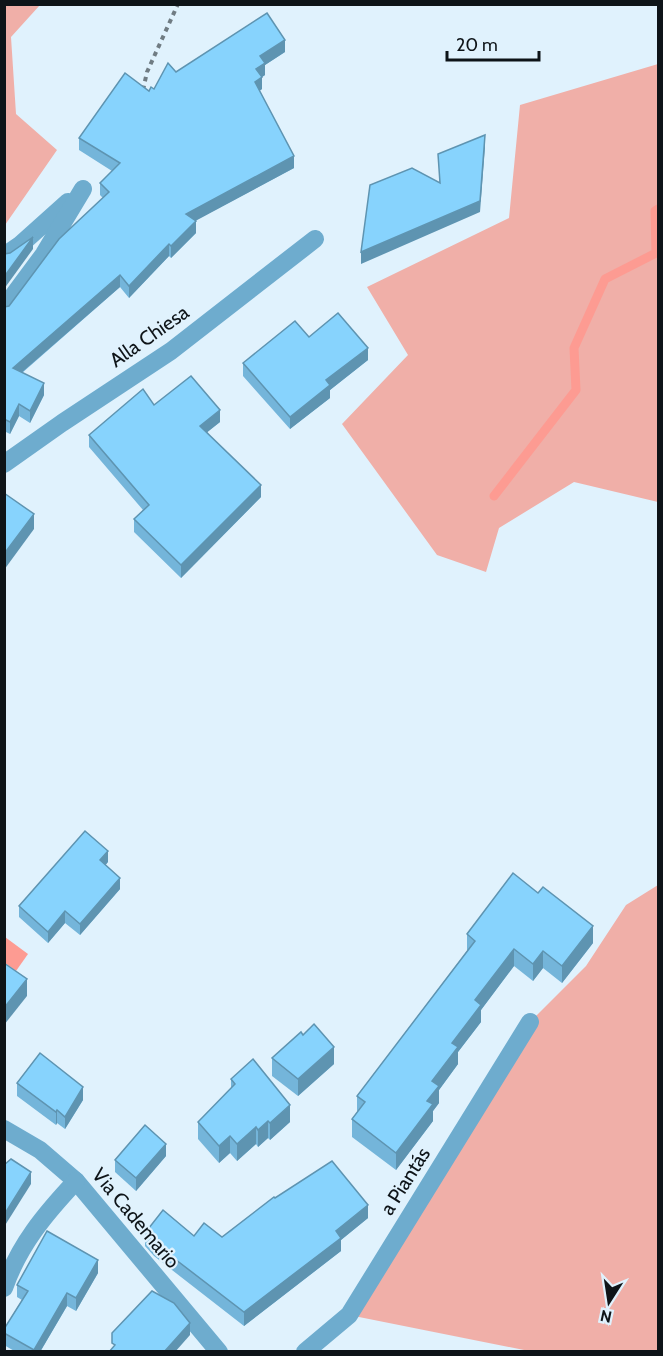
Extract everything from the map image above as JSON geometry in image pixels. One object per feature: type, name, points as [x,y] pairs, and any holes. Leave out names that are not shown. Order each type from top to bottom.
[{"type":"street","points":[[4,256],[20,245],[83,189],[44,254],[4,308]]},
{"type":"street","name":"Alla Chiesa","points":[[4,464],[171,351],[315,239]]},
{"type":"street","name":"a Piantás","points":[[305,1352],[349,1315],[530,1022]]},
{"type":"street","name":"Via Cademario","points":[[4,1129],[39,1150],[76,1181],[219,1352]]},
{"type":"street","points":[[4,1288],[15,1260],[31,1233],[44,1215],[76,1181]]},
{"type":"path","points":[[141,99],[147,72],[178,4]]},
{"type":"shaded area","points":[[5,4],[40,5],[11,37],[16,114],[57,150],[5,225]]},
{"type":"shaded area","points":[[658,64],[658,502],[574,482],[499,528],[486,572],[437,555],[342,424],[408,355],[367,287],[509,218],[520,105]]},
{"type":"shaded area","points":[[658,885],[658,1351],[529,1351],[349,1315],[530,1022],[586,966],[626,905]]},
{"type":"shaded area","points":[[5,937],[28,954],[16,971],[5,963]]},
{"type":"building","points":[[267,13],[285,40],[260,56],[265,63],[256,69],[262,77],[255,82],[294,156],[186,214],[196,221],[171,246],[169,244],[129,286],[120,275],[13,368],[44,383],[30,411],[19,404],[10,422],[4,419],[4,307],[9,306],[59,239],[109,192],[100,183],[120,163],[79,138],[125,73],[149,91],[151,87],[154,89],[168,63],[176,72]]},
{"type":"building","points":[[485,135],[480,201],[361,252],[370,185],[412,168],[440,183],[438,154]]},
{"type":"building","points":[[33,237],[4,277],[4,254],[10,253]]},
{"type":"building","points":[[338,313],[368,348],[326,380],[330,385],[290,417],[243,363],[295,321],[309,337]]},
{"type":"building","points":[[191,376],[220,410],[200,426],[261,485],[181,565],[134,519],[149,505],[89,435],[143,389],[154,405]]},
{"type":"building","points":[[4,493],[34,514],[4,554]]},
{"type":"building","points":[[85,831],[108,851],[100,860],[120,878],[80,924],[65,911],[48,932],[19,906]]},
{"type":"building","points":[[513,873],[538,893],[543,887],[593,926],[562,966],[543,951],[533,964],[514,949],[475,1000],[481,1005],[452,1043],[458,1047],[432,1081],[439,1086],[427,1101],[433,1104],[396,1153],[352,1119],[365,1102],[357,1096],[475,941],[467,934]]},
{"type":"building","points":[[4,963],[27,979],[4,1008]]},
{"type":"building","points":[[314,1024],[334,1047],[298,1079],[272,1058],[301,1032],[303,1035]]},
{"type":"building","points":[[40,1053],[83,1087],[65,1117],[17,1083]]},
{"type":"building","points":[[253,1059],[290,1105],[270,1123],[268,1121],[258,1130],[256,1127],[237,1144],[230,1136],[219,1146],[198,1122],[235,1084],[231,1079]]},
{"type":"building","points":[[145,1125],[166,1144],[136,1178],[115,1160]]},
{"type":"building","points":[[11,1159],[31,1172],[4,1215],[4,1165]]},
{"type":"building","points":[[332,1161],[368,1205],[336,1231],[341,1238],[244,1312],[154,1243],[145,1233],[163,1210],[194,1236],[204,1223],[222,1237],[274,1197]]},
{"type":"building","points":[[47,1231],[98,1260],[76,1298],[67,1293],[34,1350],[4,1333],[4,1329],[28,1291],[17,1285]]},
{"type":"building","points":[[152,1291],[174,1303],[190,1323],[164,1352],[109,1352],[115,1345],[112,1343],[112,1333]]},
{"type":"waterway","points":[[494,496],[576,390],[574,348],[605,279],[656,253],[655,211],[658,209]]}]
